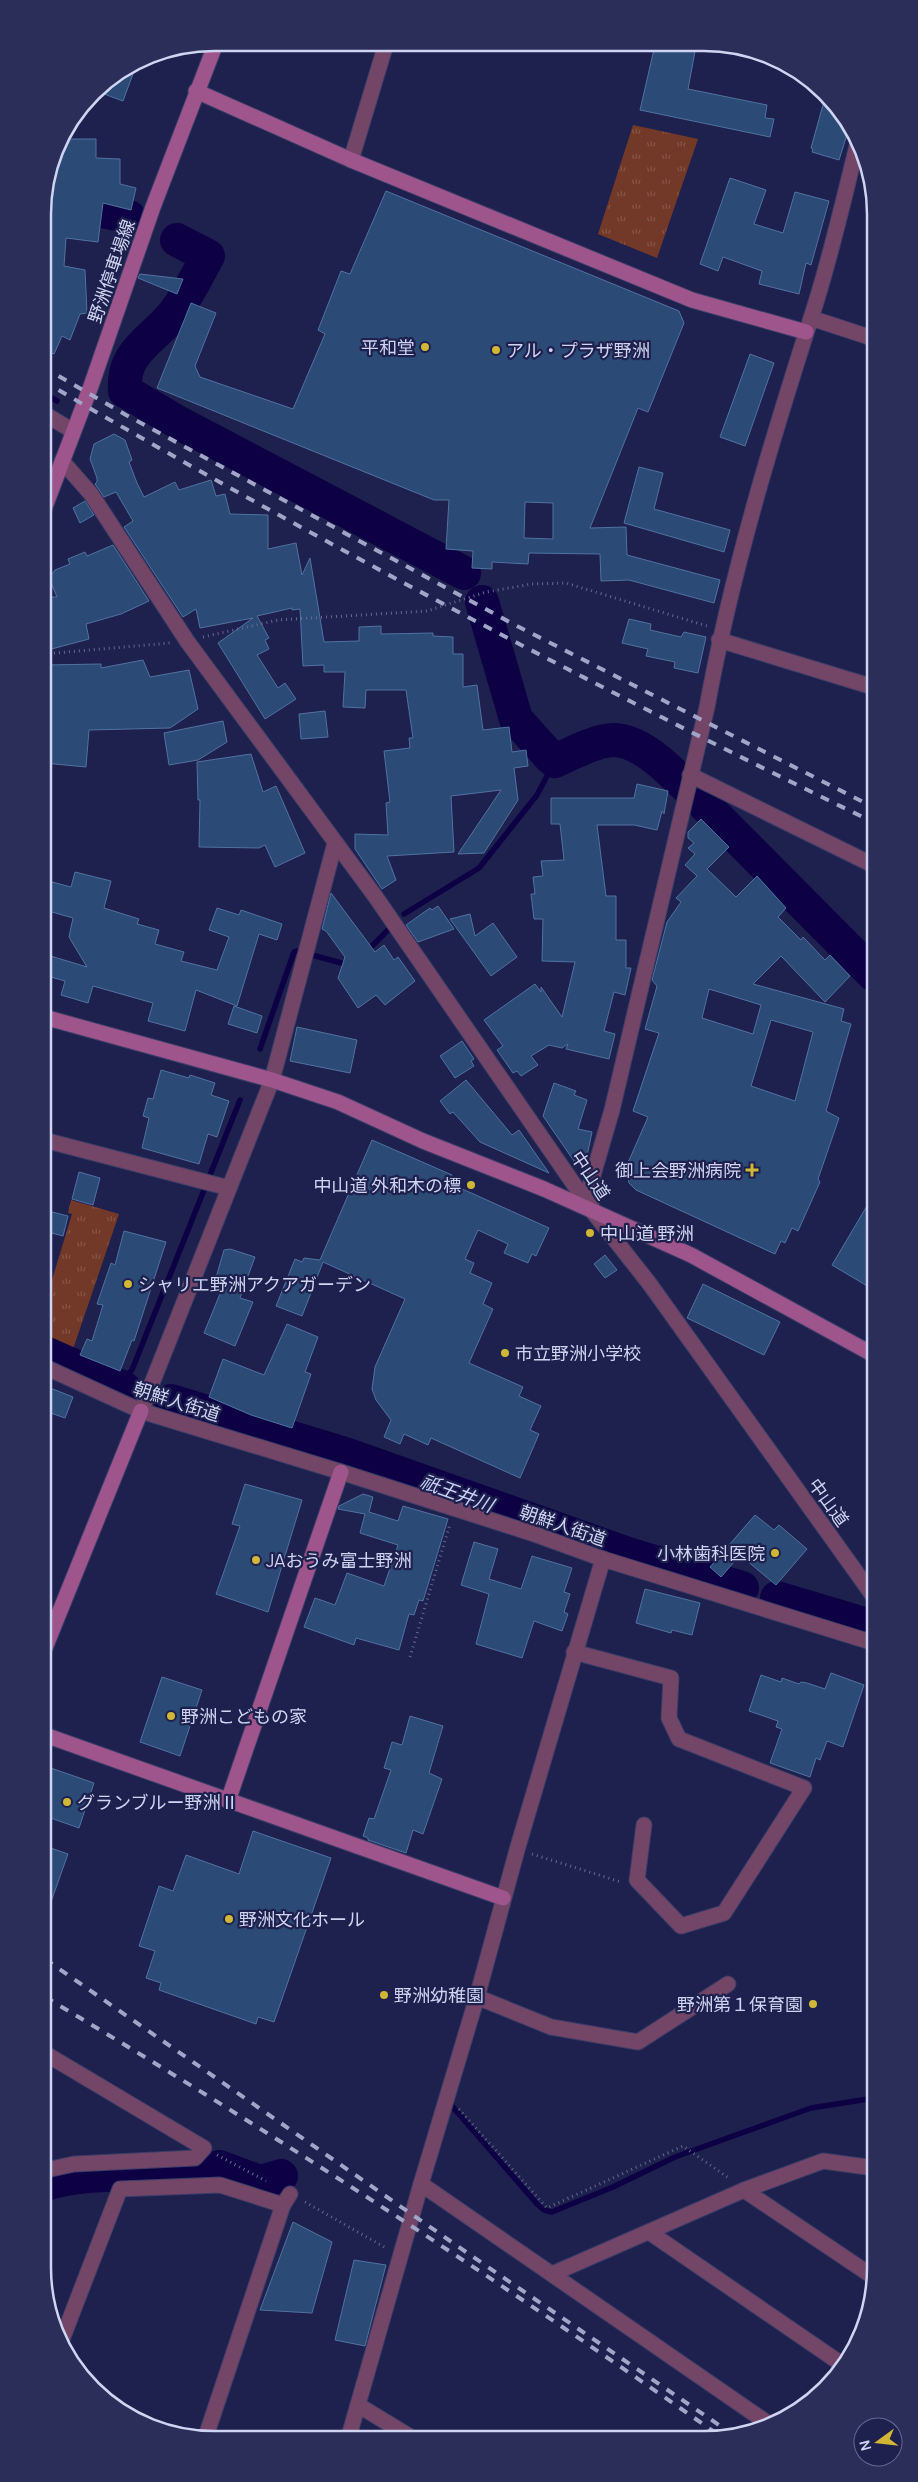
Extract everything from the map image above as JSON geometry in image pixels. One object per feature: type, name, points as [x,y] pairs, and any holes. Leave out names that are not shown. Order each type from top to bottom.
[{"type":"street","name":"野洲停車場線","points":[[52,488],[92,386],[153,207],[212,51]]},
{"type":"street","points":[[351,160],[384,51]]},
{"type":"street","points":[[196,91],[351,160],[692,300],[867,337]]},
{"type":"street","points":[[592,1212],[589,1189],[612,1110],[707,707],[721,635],[752,512],[809,325],[855,154]]},
{"type":"street","points":[[52,418],[73,431]]},
{"type":"street","name":"中山道","points":[[62,461],[91,494],[187,641],[336,843],[466,1025],[592,1212],[649,1283],[866,1586]]},
{"type":"street","points":[[721,635],[867,685]]},
{"type":"street","points":[[690,775],[867,861]]},
{"type":"street","points":[[51,1632],[272,1080],[336,843]]},
{"type":"street","points":[[52,1019],[272,1080],[338,1102],[423,1141],[544,1189],[690,1255],[866,1351]]},
{"type":"street","points":[[52,1142],[229,1188]]},
{"type":"street","name":"朝鮮人街道","points":[[51,1371],[141,1411],[341,1472],[534,1534],[603,1559],[866,1641]]},
{"type":"street","points":[[228,1801],[341,1472]]},
{"type":"street","points":[[350,2431],[400,2255],[477,1997],[503,1898],[574,1652],[603,1559]]},
{"type":"street","points":[[574,1652],[670,1678],[669,1718],[679,1738],[804,1788],[724,1913],[681,1926],[637,1880],[644,1825]]},
{"type":"street","points":[[51,1737],[503,1898]]},
{"type":"street","points":[[477,1997],[551,2027],[638,2042],[728,1984]]},
{"type":"street","points":[[51,2057],[204,2148],[195,2158],[74,2164],[51,2169]]},
{"type":"street","points":[[552,2274],[744,2190],[822,2161],[866,2166]]},
{"type":"street","points":[[421,2184],[762,2419]]},
{"type":"street","points":[[65,2332],[120,2189],[220,2185],[286,2200],[208,2430]]},
{"type":"street","points":[[744,2190],[866,2272]]},
{"type":"street","points":[[648,2232],[837,2361]]},
{"type":"street","points":[[358,2405],[401,2431]]},
{"type":"path","points":[[52,653],[187,641],[278,620],[405,614],[427,610],[486,592],[532,584],[566,583],[721,635]]},
{"type":"path","points":[[410,1657],[455,1509]]},
{"type":"path","points":[[517,1850],[646,1889]]},
{"type":"path","points":[[447,2096],[547,2208],[683,2146],[744,2190]]},
{"type":"path","points":[[204,2148],[243,2168]]},
{"type":"path","points":[[286,2200],[400,2255]]},
{"type":"green space","points":[[633,125],[698,139],[657,258],[598,234]]},
{"type":"green space","points":[[71,1200],[119,1214],[70,1358],[51,1347],[51,1281],[72,1214],[68,1213]]},
{"type":"building","points":[[654,51],[695,51],[688,89],[767,105],[765,118],[774,119],[770,137],[640,110]]},
{"type":"building","points":[[133,73],[123,101],[105,94]]},
{"type":"building","points":[[823,104],[846,136],[839,160],[812,152],[813,149],[811,148]]},
{"type":"building","points":[[70,139],[96,139],[96,158],[120,159],[120,184],[136,188],[131,210],[103,203],[98,242],[66,238],[64,266],[85,270],[87,313],[80,314],[70,340],[62,336],[54,354],[52,353],[52,204],[54,183]]},
{"type":"building","points":[[730,178],[766,190],[754,224],[783,233],[795,192],[829,201],[811,265],[806,263],[799,294],[759,284],[762,271],[723,257],[718,271],[700,264]]},
{"type":"building","name":"アル・プラザ野洲","points":[[386,191],[679,311],[684,323],[648,412],[638,408],[590,528],[626,527],[627,555],[720,580],[714,603],[629,580],[601,581],[600,554],[529,553],[528,564],[492,562],[492,569],[472,568],[473,551],[446,549],[449,500],[434,500],[157,388],[191,303],[216,313],[195,366],[200,377],[293,409],[325,334],[318,330],[341,271],[350,274]],"holes":[[[525,502],[553,503],[553,539],[524,538]]]},
{"type":"building","points":[[140,274],[183,279],[177,294],[138,278]]},
{"type":"building","points":[[750,354],[774,363],[745,446],[720,437]]},
{"type":"building","points":[[114,434],[125,440],[132,460],[129,462],[144,497],[175,482],[179,490],[211,480],[216,496],[225,494],[230,514],[268,515],[268,549],[296,543],[302,575],[310,558],[324,642],[359,641],[359,627],[381,626],[381,634],[433,633],[433,636],[453,637],[453,654],[463,654],[463,687],[477,685],[483,730],[509,727],[512,752],[526,750],[528,766],[514,768],[518,800],[484,853],[458,854],[501,790],[451,796],[454,852],[387,856],[396,880],[382,889],[355,849],[355,834],[388,835],[386,803],[390,802],[384,751],[410,748],[409,738],[413,738],[406,690],[366,690],[365,708],[343,707],[345,672],[324,672],[324,665],[303,666],[300,609],[292,610],[292,608],[257,616],[269,638],[265,640],[269,649],[257,655],[278,688],[285,683],[296,699],[265,719],[218,643],[253,618],[200,628],[196,609],[183,617],[124,527],[133,521],[116,492],[104,497],[95,484],[97,478],[90,459],[94,444]]},
{"type":"building","points":[[639,467],[663,473],[654,509],[730,530],[724,552],[624,523]]},
{"type":"building","points":[[85,501],[94,515],[80,523],[73,508]]},
{"type":"building","points":[[113,545],[149,601],[121,614],[86,624],[89,639],[52,649],[52,597],[57,597],[52,585],[52,574],[55,570],[70,564],[68,559],[85,552],[87,556]]},
{"type":"building","points":[[629,619],[651,624],[650,630],[681,637],[684,632],[706,637],[698,673],[674,668],[675,662],[646,656],[648,649],[622,643]]},
{"type":"building","points":[[143,660],[150,677],[189,670],[198,709],[170,728],[89,730],[86,767],[52,764],[52,665],[101,664],[101,668]]},
{"type":"building","points":[[325,711],[328,737],[301,739],[299,714]]},
{"type":"building","points":[[223,721],[227,742],[198,760],[169,765],[164,733]]},
{"type":"building","points":[[251,754],[263,792],[276,786],[305,853],[275,867],[265,845],[259,848],[199,847],[200,800],[198,800],[197,762]]},
{"type":"building","points":[[637,784],[668,791],[664,814],[662,811],[657,830],[634,825],[597,825],[606,896],[616,896],[616,940],[626,940],[626,968],[631,968],[625,995],[614,992],[604,1031],[615,1034],[609,1059],[566,1049],[568,1044],[562,1048],[549,1045],[531,1056],[538,1065],[521,1076],[517,1071],[513,1073],[497,1050],[503,1046],[484,1020],[535,984],[541,992],[541,987],[562,1017],[575,962],[542,961],[543,919],[534,919],[531,894],[535,894],[533,877],[543,876],[541,861],[564,860],[560,824],[551,824],[551,798],[634,798]]},
{"type":"building","points":[[701,819],[729,847],[707,869],[736,897],[757,876],[786,908],[778,917],[801,940],[803,937],[825,960],[830,955],[850,976],[825,1002],[781,956],[753,984],[844,1009],[841,1021],[851,1024],[826,1111],[839,1118],[818,1179],[820,1182],[798,1231],[792,1228],[785,1243],[781,1241],[775,1254],[636,1190],[629,1183],[627,1165],[648,1117],[633,1111],[659,1033],[645,1029],[657,986],[652,980],[667,922],[681,902],[676,898],[697,876],[685,865],[695,854],[688,848],[694,843],[688,838],[688,832]],"holes":[[[709,989],[761,1005],[753,1034],[702,1018]],[[771,1020],[813,1032],[795,1101],[751,1086]]]},
{"type":"building","points":[[75,872],[111,881],[104,908],[139,919],[137,924],[159,930],[155,944],[184,952],[181,961],[217,970],[229,937],[209,930],[217,908],[239,915],[241,910],[282,924],[277,940],[259,934],[237,1006],[196,990],[185,1031],[148,1021],[153,1003],[93,986],[88,1003],[61,995],[65,981],[52,977],[52,956],[87,967],[69,937],[73,918],[52,912],[52,882],[71,887]]},
{"type":"building","points":[[331,893],[375,952],[384,945],[394,960],[398,957],[415,981],[385,1005],[376,995],[358,1008],[338,978],[345,957],[326,931],[322,929]]},
{"type":"building","points":[[438,906],[454,929],[418,942],[406,925],[430,908],[432,910]]},
{"type":"building","points":[[470,914],[475,936],[493,923],[517,957],[491,976],[450,919]]},
{"type":"building","points":[[234,1006],[262,1016],[257,1033],[228,1024]]},
{"type":"building","points":[[297,1027],[357,1040],[350,1073],[290,1061]]},
{"type":"building","points":[[462,1041],[474,1059],[471,1061],[474,1066],[455,1078],[440,1056]]},
{"type":"building","points":[[161,1070],[189,1078],[190,1075],[215,1083],[211,1095],[229,1101],[217,1137],[208,1134],[199,1164],[142,1148],[149,1118],[143,1116],[148,1098],[153,1099]]},
{"type":"building","points":[[466,1080],[512,1135],[519,1130],[549,1173],[480,1142],[453,1112],[450,1114],[440,1101]]},
{"type":"building","points":[[554,1083],[576,1091],[574,1095],[587,1100],[578,1129],[592,1132],[587,1156],[576,1164],[543,1116]]},
{"type":"building","points":[[372,1140],[452,1175],[449,1183],[549,1228],[536,1256],[532,1254],[528,1263],[504,1253],[508,1244],[478,1230],[465,1259],[474,1263],[470,1273],[492,1283],[483,1304],[493,1309],[469,1363],[523,1387],[519,1396],[541,1406],[530,1430],[539,1434],[520,1478],[431,1438],[428,1445],[404,1434],[400,1444],[384,1437],[391,1420],[376,1400],[372,1389],[375,1367],[405,1299],[323,1262],[302,1316],[276,1306],[295,1259],[302,1262],[304,1258],[320,1260]]},
{"type":"building","points":[[79,1172],[100,1178],[93,1205],[72,1199]]},
{"type":"building","points":[[867,1207],[866,1286],[832,1265]]},
{"type":"building","points":[[52,1212],[68,1216],[63,1236],[52,1233]]},
{"type":"building","name":"シャリエ野洲アクアガーデン","points":[[124,1231],[166,1242],[134,1341],[132,1340],[120,1371],[80,1355],[87,1339],[92,1341],[103,1305],[97,1304],[111,1263],[115,1265]]},
{"type":"building","points":[[230,1249],[255,1257],[240,1298],[253,1302],[235,1346],[204,1333],[224,1284],[215,1281],[224,1250]]},
{"type":"building","points":[[605,1255],[617,1270],[605,1278],[594,1264]]},
{"type":"building","points":[[703,1284],[780,1322],[764,1355],[687,1318]]},
{"type":"building","points":[[287,1324],[318,1337],[305,1372],[311,1374],[292,1428],[251,1415],[209,1397],[223,1359],[264,1375]]},
{"type":"building","points":[[51,1389],[73,1397],[65,1418],[51,1413]]},
{"type":"building","name":"JAおうみ富士野洲","points":[[245,1484],[302,1500],[268,1612],[216,1594],[240,1526],[232,1524]]},
{"type":"building","points":[[363,1494],[373,1497],[369,1512],[398,1521],[403,1506],[448,1519],[423,1601],[419,1600],[414,1615],[409,1614],[399,1650],[356,1638],[354,1645],[304,1627],[315,1598],[335,1605],[347,1573],[384,1586],[398,1545],[360,1533],[365,1514],[338,1509],[339,1506]]},
{"type":"building","name":"小林歯科医院","points":[[755,1515],[774,1530],[779,1525],[807,1549],[776,1585],[740,1555],[721,1577],[710,1567]]},
{"type":"building","points":[[474,1542],[498,1549],[489,1579],[521,1589],[532,1556],[572,1568],[564,1592],[570,1594],[564,1612],[568,1614],[562,1631],[534,1621],[522,1658],[476,1644],[489,1594],[461,1585]]},
{"type":"building","points":[[645,1589],[700,1603],[692,1635],[672,1630],[671,1633],[636,1623]]},
{"type":"building","points":[[831,1673],[864,1685],[843,1747],[827,1741],[820,1760],[816,1758],[810,1777],[770,1763],[782,1729],[776,1727],[778,1721],[749,1711],[761,1675],[781,1682],[782,1678],[799,1684],[801,1682],[807,1683],[825,1689]]},
{"type":"building","name":"野洲こどもの家","points":[[162,1677],[202,1690],[180,1756],[140,1742]]},
{"type":"building","points":[[410,1716],[443,1726],[429,1773],[442,1779],[423,1834],[413,1830],[406,1853],[368,1840],[368,1838],[363,1836],[369,1818],[374,1819],[391,1770],[384,1768],[392,1742],[402,1745]]},
{"type":"building","name":"グランブルー野洲Ⅱ","points":[[51,1768],[94,1783],[79,1828],[51,1818]]},
{"type":"building","name":"野洲文化ホール","points":[[253,1831],[331,1858],[274,2022],[258,2017],[256,2024],[159,1990],[161,1983],[146,1978],[155,1951],[139,1946],[159,1886],[173,1891],[186,1855],[239,1874]]},
{"type":"building","points":[[51,1848],[68,1854],[51,1901]]},
{"type":"building","points":[[293,2222],[332,2242],[312,2313],[260,2310]]},
{"type":"building","points":[[354,2260],[386,2265],[365,2346],[335,2340]]},
{"type":"waterway","points":[[52,206],[80,206],[129,217]]},
{"type":"waterway","points":[[177,240],[208,256],[187,294],[172,316],[133,357],[125,378],[125,391],[179,423],[464,573]]},
{"type":"waterway","points":[[116,393],[125,391]]},
{"type":"waterway","points":[[52,398],[57,401]]},
{"type":"waterway","points":[[482,602],[516,719],[550,757],[555,761],[592,744],[605,741],[617,740],[642,749],[665,766],[694,794],[867,968]]},
{"type":"waterway","points":[[404,914],[479,868],[537,795],[555,761]]},
{"type":"waterway","points":[[366,952],[388,930]]},
{"type":"waterway","points":[[260,1049],[294,952],[297,951],[349,965]]},
{"type":"waterway","points":[[118,1386],[132,1370],[240,1100]]},
{"type":"waterway","name":"祇王井川","points":[[51,1356],[124,1388]]},
{"type":"waterway","name":"祇王井川","points":[[171,1401],[348,1455],[628,1554],[742,1588]]},
{"type":"waterway","name":"祇王井川","points":[[777,1598],[866,1625]]},
{"type":"waterway","points":[[451,2105],[537,2204],[544,2210],[552,2212],[613,2187],[675,2157],[811,2108],[866,2099]]},
{"type":"waterway","points":[[51,2183],[78,2177],[198,2172],[219,2167],[260,2182],[281,2176]]},
{"type":"railway","points":[[52,372],[126,415],[517,626],[867,804]]},
{"type":"railway","points":[[52,386],[350,554],[662,718],[867,819]]},
{"type":"railway","points":[[51,1963],[466,2252],[725,2429]]},
{"type":"railway","points":[[51,2001],[217,2102],[387,2210],[555,2322],[712,2430]]},
{"type":"place","name":"平和堂","points":[[425,347]]},
{"type":"place","name":"アル・プラザ野洲","points":[[496,350]]},
{"type":"place","name":"御上会野洲病院","points":[[752,1170]]},
{"type":"place","name":"中山道 外和木の標","points":[[471,1185]]},
{"type":"place","name":"中山道 野洲","points":[[590,1233]]},
{"type":"place","name":"シャリエ野洲アクアガーデン","points":[[128,1284]]},
{"type":"place","name":"市立野洲小学校","points":[[505,1353]]},
{"type":"place","name":"小林歯科医院","points":[[775,1553]]},
{"type":"place","name":"JAおうみ富士野洲","points":[[256,1560]]},
{"type":"place","name":"野洲こどもの家","points":[[171,1716]]},
{"type":"place","name":"グランブルー野洲Ⅱ","points":[[67,1802]]},
{"type":"place","name":"野洲文化ホール","points":[[229,1919]]},
{"type":"place","name":"野洲幼稚園","points":[[384,1995]]},
{"type":"place","name":"野洲第１保育園","points":[[813,2004]]}]
